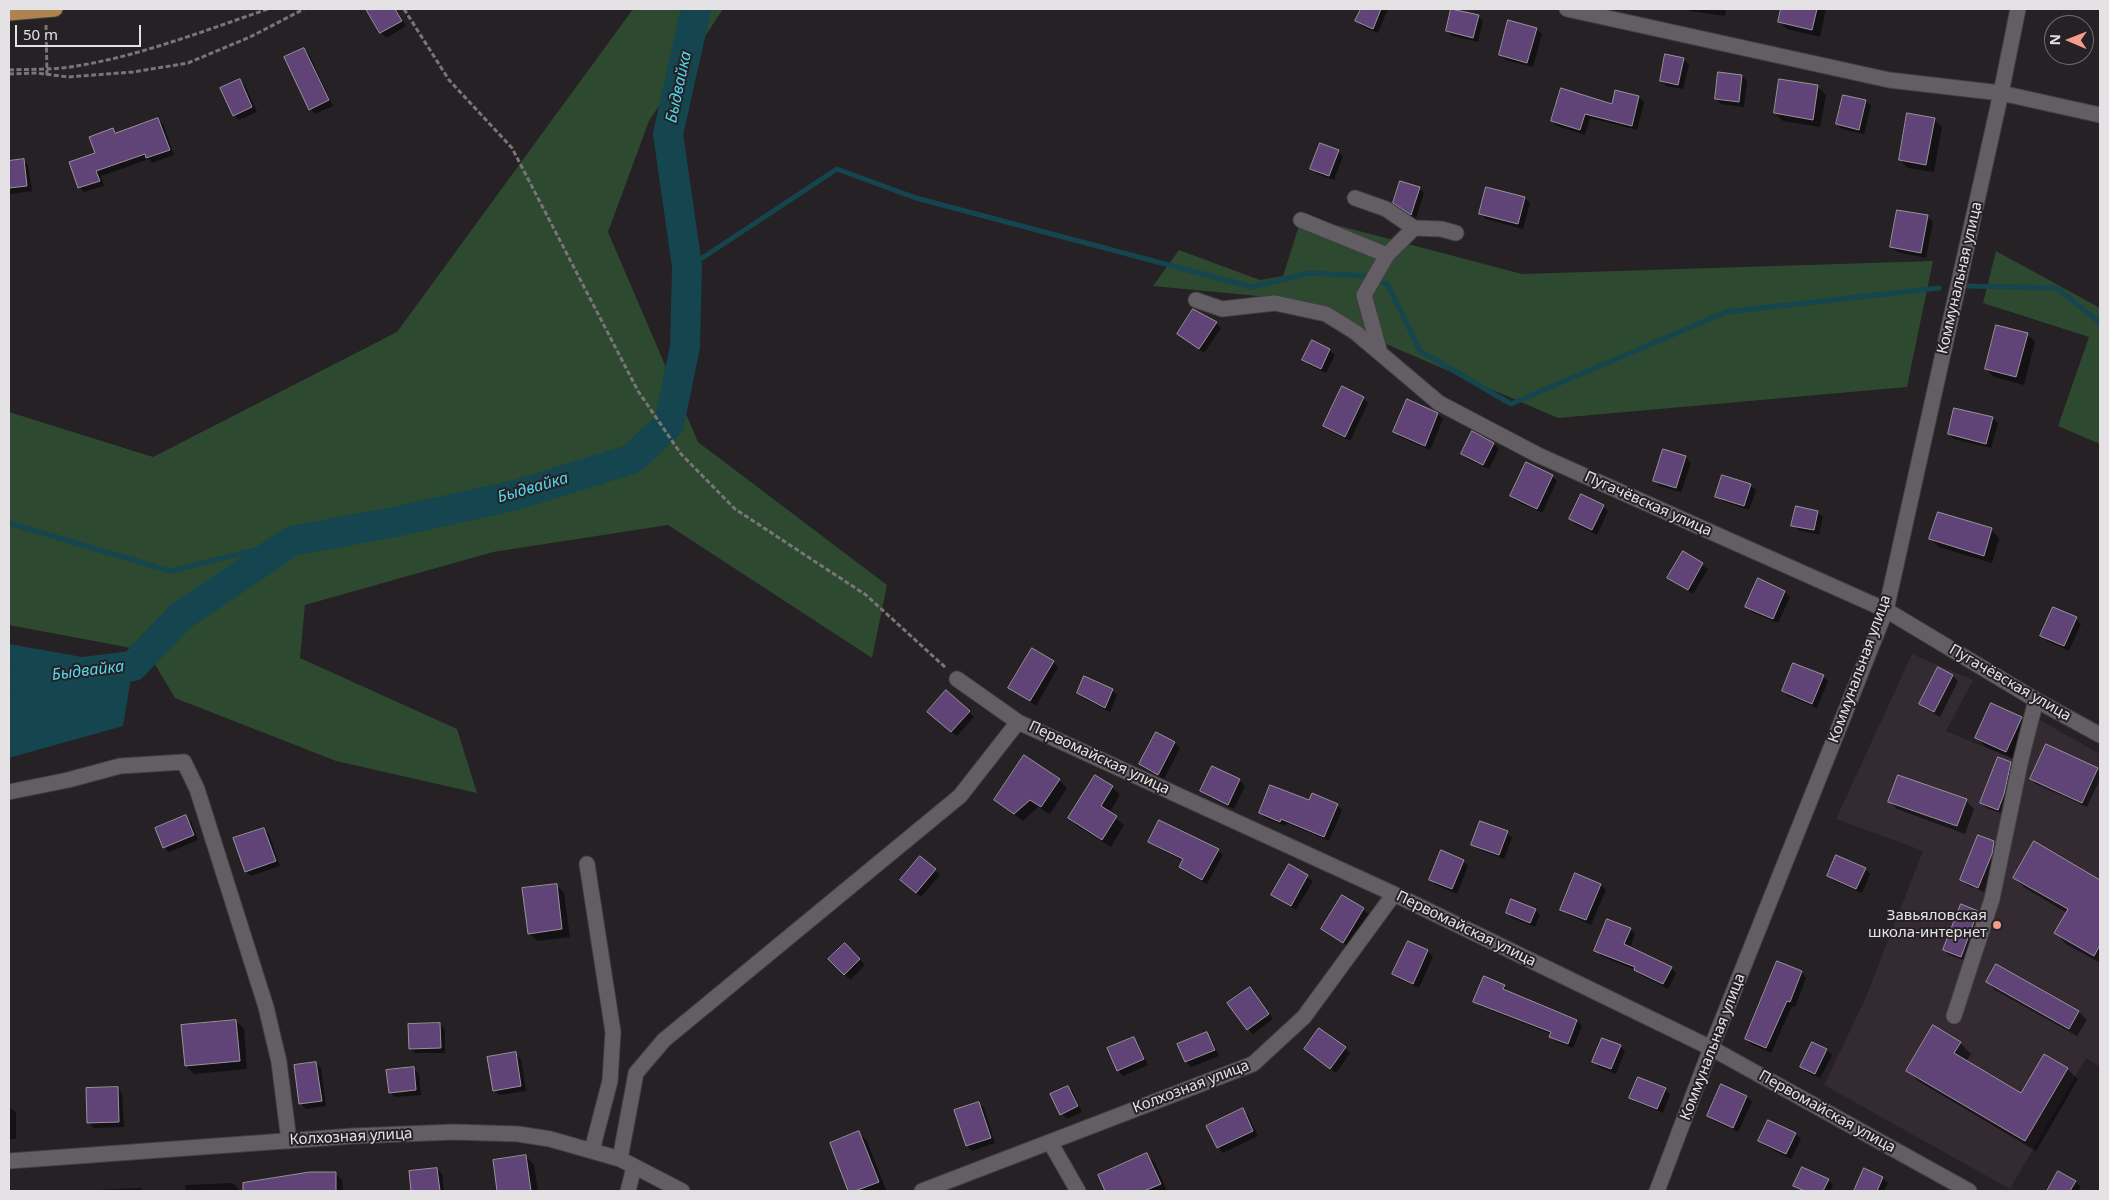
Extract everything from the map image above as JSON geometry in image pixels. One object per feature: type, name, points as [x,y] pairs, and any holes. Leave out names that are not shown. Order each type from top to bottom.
[{"type":"main road","points":[[9,13],[50,9]]},
{"type":"street","points":[[1567,9],[1889,80],[2001,93],[2100,115]]},
{"type":"street","name":"Коммунальная улица","points":[[1657,1191],[1711,1048],[1886,610],[2018,9]]},
{"type":"street","points":[[1355,198],[1386,209],[1414,228],[1441,229],[1456,233]]},
{"type":"street","points":[[1301,220],[1387,255]]},
{"type":"street","points":[[1380,353],[1364,295],[1387,255],[1414,228]]},
{"type":"street","name":"Пугачёвская улица","points":[[1196,300],[1222,309],[1275,303],[1326,314],[1355,332],[1438,403],[1538,456],[1886,610],[2036,700],[2100,735]]},
{"type":"street","name":"Первомайская улица","points":[[957,679],[1018,722],[1394,894],[1711,1048],[1969,1191]]},
{"type":"street","points":[[1954,1016],[1992,899],[2021,759],[2036,700]]},
{"type":"street","points":[[620,1159],[636,1073],[664,1040],[960,796],[1018,722]]},
{"type":"street","points":[[9,792],[68,780],[120,766],[184,762],[197,789],[266,1007],[279,1062],[289,1141]]},
{"type":"street","points":[[586,864],[613,1032],[610,1081],[592,1150]]},
{"type":"street","name":"Колхозная улица","points":[[922,1191],[1253,1064],[1304,1017],[1394,894]]},
{"type":"street","name":"Колхозная улица","points":[[9,1162],[353,1136],[463,1132],[518,1134],[550,1139],[620,1159],[682,1191]]},
{"type":"street","points":[[1050,1142],[1078,1191]]},
{"type":"street","points":[[628,1191],[634,1167]]},
{"type":"path","points":[[47,75],[50,9]]},
{"type":"path","points":[[9,72],[67,68],[99,62],[158,47],[268,9]]},
{"type":"path","points":[[9,72],[68,77],[132,72],[188,62],[250,37],[304,9]]},
{"type":"path","points":[[404,9],[449,80],[512,148],[638,391],[681,454],[735,509],[866,595],[957,679]]},
{"type":"shaded area","name":"Завьяловская школа-интернет","points":[[1912,654],[1973,680],[1946,731],[2013,759],[2026,712],[2100,754],[2100,1067],[2086,1058],[2010,1189],[1824,1085],[1865,999],[1923,851],[1836,819]]},
{"type":"green space","points":[[633,9],[723,9],[649,121],[608,232],[698,442],[887,585],[872,658],[668,525],[493,552],[305,605],[300,658],[457,729],[477,793],[336,761],[175,698],[147,651],[9,625],[9,412],[153,457],[397,332]]},
{"type":"green space","points":[[1302,216],[1522,274],[1933,261],[1907,387],[1558,418],[1279,298],[1153,286],[1179,250],[1260,280],[1283,276]]},
{"type":"green space","points":[[1996,251],[2100,308],[2100,444],[2058,426],[2089,337],[1983,303]]},
{"type":"water","points":[[9,644],[133,666],[123,726],[9,758]]},
{"type":"building","points":[[366,9],[395,9],[402,21],[380,33]]},
{"type":"building","points":[[1361,9],[1381,9],[1373,29],[1355,21]]},
{"type":"building","points":[[1451,9],[1479,15],[1473,38],[1446,31]]},
{"type":"building","points":[[1781,9],[1817,9],[1812,30],[1778,22]]},
{"type":"building","points":[[1508,20],[1537,28],[1527,63],[1499,55]]},
{"type":"building","points":[[304,48],[329,100],[309,110],[284,57]]},
{"type":"building","points":[[1665,54],[1684,58],[1678,85],[1660,81]]},
{"type":"building","points":[[1718,72],[1742,75],[1739,102],[1715,99]]},
{"type":"building","points":[[240,79],[252,107],[233,116],[220,88]]},
{"type":"building","points":[[1779,79],[1818,85],[1813,120],[1774,113]]},
{"type":"building","points":[[1561,88],[1612,104],[1615,90],[1639,96],[1632,126],[1585,114],[1580,130],[1551,121]]},
{"type":"building","points":[[1843,95],[1866,100],[1859,130],[1836,124]]},
{"type":"building","points":[[1907,113],[1935,118],[1926,165],[1899,160]]},
{"type":"building","points":[[158,118],[170,150],[146,158],[145,154],[96,171],[100,181],[78,188],[69,162],[95,153],[89,137],[113,128],[115,133]]},
{"type":"building","points":[[1320,143],[1339,150],[1329,176],[1310,169]]},
{"type":"building","points":[[24,159],[27,186],[9,188],[9,161]]},
{"type":"building","points":[[1400,181],[1420,187],[1411,215],[1393,203]]},
{"type":"building","points":[[1486,187],[1525,197],[1518,224],[1479,214]]},
{"type":"building","points":[[1897,210],[1928,215],[1921,253],[1890,247]]},
{"type":"building","points":[[1193,309],[1217,322],[1199,349],[1177,334]]},
{"type":"building","points":[[1996,325],[2028,333],[2016,377],[1985,369]]},
{"type":"building","points":[[1312,340],[1330,349],[1321,369],[1302,360]]},
{"type":"building","points":[[1342,386],[1364,397],[1345,437],[1323,426]]},
{"type":"building","points":[[1407,399],[1438,413],[1425,446],[1393,432]]},
{"type":"building","points":[[1954,408],[1993,417],[1986,444],[1948,434]]},
{"type":"building","points":[[1472,431],[1494,443],[1483,465],[1461,454]]},
{"type":"building","points":[[1663,449],[1686,456],[1676,488],[1653,481]]},
{"type":"building","points":[[1526,462],[1553,475],[1537,509],[1510,496]]},
{"type":"building","points":[[1722,475],[1751,484],[1744,506],[1715,497]]},
{"type":"building","points":[[1581,494],[1604,505],[1592,530],[1569,519]]},
{"type":"building","points":[[1796,506],[1818,511],[1814,530],[1791,526]]},
{"type":"building","points":[[1938,512],[1992,528],[1984,556],[1929,539]]},
{"type":"building","points":[[1683,551],[1703,563],[1688,590],[1667,578]]},
{"type":"building","points":[[1758,578],[1785,591],[1773,619],[1745,607]]},
{"type":"building","points":[[2053,607],[2077,617],[2064,646],[2040,636]]},
{"type":"building","points":[[1032,648],[1054,661],[1030,701],[1008,688]]},
{"type":"building","points":[[1793,663],[1824,675],[1812,704],[1782,691]]},
{"type":"building","points":[[1938,667],[1953,675],[1934,712],[1919,704]]},
{"type":"building","points":[[1084,676],[1113,689],[1105,708],[1077,693]]},
{"type":"building","points":[[946,690],[970,711],[951,732],[927,712]]},
{"type":"building","points":[[1991,703],[2022,717],[2006,752],[1975,738]]},
{"type":"building","points":[[1156,732],[1175,742],[1158,775],[1139,764]]},
{"type":"building","points":[[2046,744],[2098,768],[2082,803],[2030,779]]},
{"type":"building","points":[[1024,755],[1060,779],[1041,807],[1030,800],[1014,814],[994,800]]},
{"type":"building","points":[[1998,757],[2011,762],[2004,794],[1998,810],[1980,803]]},
{"type":"building","points":[[1212,766],[1240,779],[1228,805],[1200,791]]},
{"type":"building","points":[[1095,775],[1113,786],[1101,806],[1117,816],[1102,840],[1068,818]]},
{"type":"building","points":[[1898,775],[1967,799],[1957,826],[1888,802]]},
{"type":"building","points":[[1270,785],[1309,800],[1312,793],[1338,804],[1324,837],[1281,819],[1280,822],[1259,813]]},
{"type":"building","points":[[186,815],[194,835],[163,848],[155,828]]},
{"type":"building","points":[[1159,820],[1219,849],[1202,880],[1179,867],[1183,859],[1148,842]]},
{"type":"building","points":[[1480,821],[1508,831],[1499,855],[1471,845]]},
{"type":"building","points":[[264,828],[276,861],[245,872],[233,838]]},
{"type":"building","points":[[1978,835],[1994,841],[1992,854],[1978,888],[1960,880]]},
{"type":"building","points":[[2034,841],[2100,880],[2100,945],[2094,956],[2054,933],[2068,909],[2013,878]]},
{"type":"building","points":[[1441,850],[1464,860],[1452,889],[1429,880]]},
{"type":"building","points":[[1836,855],[1866,868],[1856,889],[1827,876]]},
{"type":"building","points":[[920,856],[936,869],[916,893],[900,880]]},
{"type":"building","points":[[1289,864],[1308,875],[1291,906],[1271,895]]},
{"type":"building","points":[[1575,873],[1601,884],[1586,920],[1560,910]]},
{"type":"building","points":[[557,884],[562,929],[528,934],[522,888]]},
{"type":"building","points":[[1342,895],[1364,908],[1343,943],[1321,929]]},
{"type":"building","points":[[1511,899],[1536,909],[1530,923],[1506,913]]},
{"type":"building","points":[[1961,904],[1978,911],[1961,957],[1943,950]]},
{"type":"building","points":[[1607,919],[1631,928],[1624,944],[1672,967],[1663,984],[1634,970],[1635,967],[1594,951]]},
{"type":"building","points":[[1408,941],[1428,950],[1413,984],[1392,974]]},
{"type":"building","points":[[845,943],[860,959],[844,975],[828,959]]},
{"type":"building","points":[[1777,961],[1802,971],[1790,1002],[1787,1001],[1766,1048],[1745,1039]]},
{"type":"building","points":[[1996,964],[2079,1011],[2069,1029],[1986,982]]},
{"type":"building","points":[[1484,976],[1505,985],[1503,989],[1577,1020],[1568,1044],[1549,1037],[1551,1032],[1473,1002]]},
{"type":"building","points":[[1250,987],[1269,1014],[1247,1030],[1227,1003]]},
{"type":"building","points":[[236,1020],[240,1061],[185,1066],[181,1025]]},
{"type":"building","points":[[440,1023],[441,1048],[409,1049],[408,1024]]},
{"type":"building","points":[[1933,1025],[1961,1042],[1954,1053],[2021,1093],[2044,1054],[2068,1068],[2025,1141],[1906,1071]]},
{"type":"building","points":[[1319,1028],[1346,1047],[1330,1069],[1304,1049]]},
{"type":"building","points":[[1207,1032],[1215,1050],[1185,1062],[1177,1044]]},
{"type":"building","points":[[1134,1037],[1144,1059],[1117,1071],[1107,1048]]},
{"type":"building","points":[[1602,1038],[1621,1045],[1611,1069],[1592,1062]]},
{"type":"building","points":[[1812,1042],[1827,1049],[1815,1074],[1800,1067]]},
{"type":"building","points":[[516,1052],[521,1086],[493,1091],[487,1057]]},
{"type":"building","points":[[316,1062],[322,1101],[299,1104],[294,1065]]},
{"type":"building","points":[[414,1067],[416,1090],[389,1093],[386,1070]]},
{"type":"building","points":[[1638,1077],[1666,1088],[1657,1109],[1629,1098]]},
{"type":"building","points":[[1721,1084],[1747,1096],[1733,1128],[1707,1116]]},
{"type":"building","points":[[1068,1086],[1078,1106],[1060,1115],[1050,1094]]},
{"type":"building","points":[[118,1087],[119,1122],[87,1123],[86,1088]]},
{"type":"building","points":[[979,1102],[991,1138],[966,1146],[954,1110]]},
{"type":"building","points":[[1243,1108],[1253,1131],[1217,1148],[1206,1126]]},
{"type":"building","points":[[1768,1120],[1796,1133],[1786,1154],[1758,1141]]},
{"type":"building","points":[[859,1131],[879,1182],[855,1191],[848,1191],[830,1143]]},
{"type":"building","points":[[1147,1153],[1161,1184],[1144,1191],[1105,1191],[1098,1175]]},
{"type":"building","points":[[526,1155],[531,1191],[497,1191],[493,1160]]},
{"type":"building","points":[[1802,1167],[1829,1179],[1823,1191],[1805,1191],[1793,1186]]},
{"type":"building","points":[[437,1168],[440,1191],[411,1191],[409,1171]]},
{"type":"building","points":[[1864,1168],[1883,1177],[1877,1191],[1854,1191]]},
{"type":"building","points":[[2058,1171],[2076,1181],[2070,1191],[2047,1191]]},
{"type":"building","points":[[310,1172],[336,1172],[336,1191],[243,1191],[243,1183]]},
{"type":"waterway","name":"Быдвайка","points":[[9,681],[133,666],[181,616],[292,541],[394,522],[516,495],[632,459],[669,424],[685,347],[687,266],[668,134],[696,9]]},
{"type":"waterway","points":[[687,268],[837,169],[916,198],[1252,287],[1309,273],[1368,276],[1388,285],[1420,351],[1511,404],[1726,312],[1939,288]]},
{"type":"waterway","points":[[1967,286],[2057,288],[2100,323]]},
{"type":"waterway","points":[[9,523],[170,571],[292,541]]},
{"type":"place","name":"Завьяловская школа-интернет","points":[[1997,925]]}]
